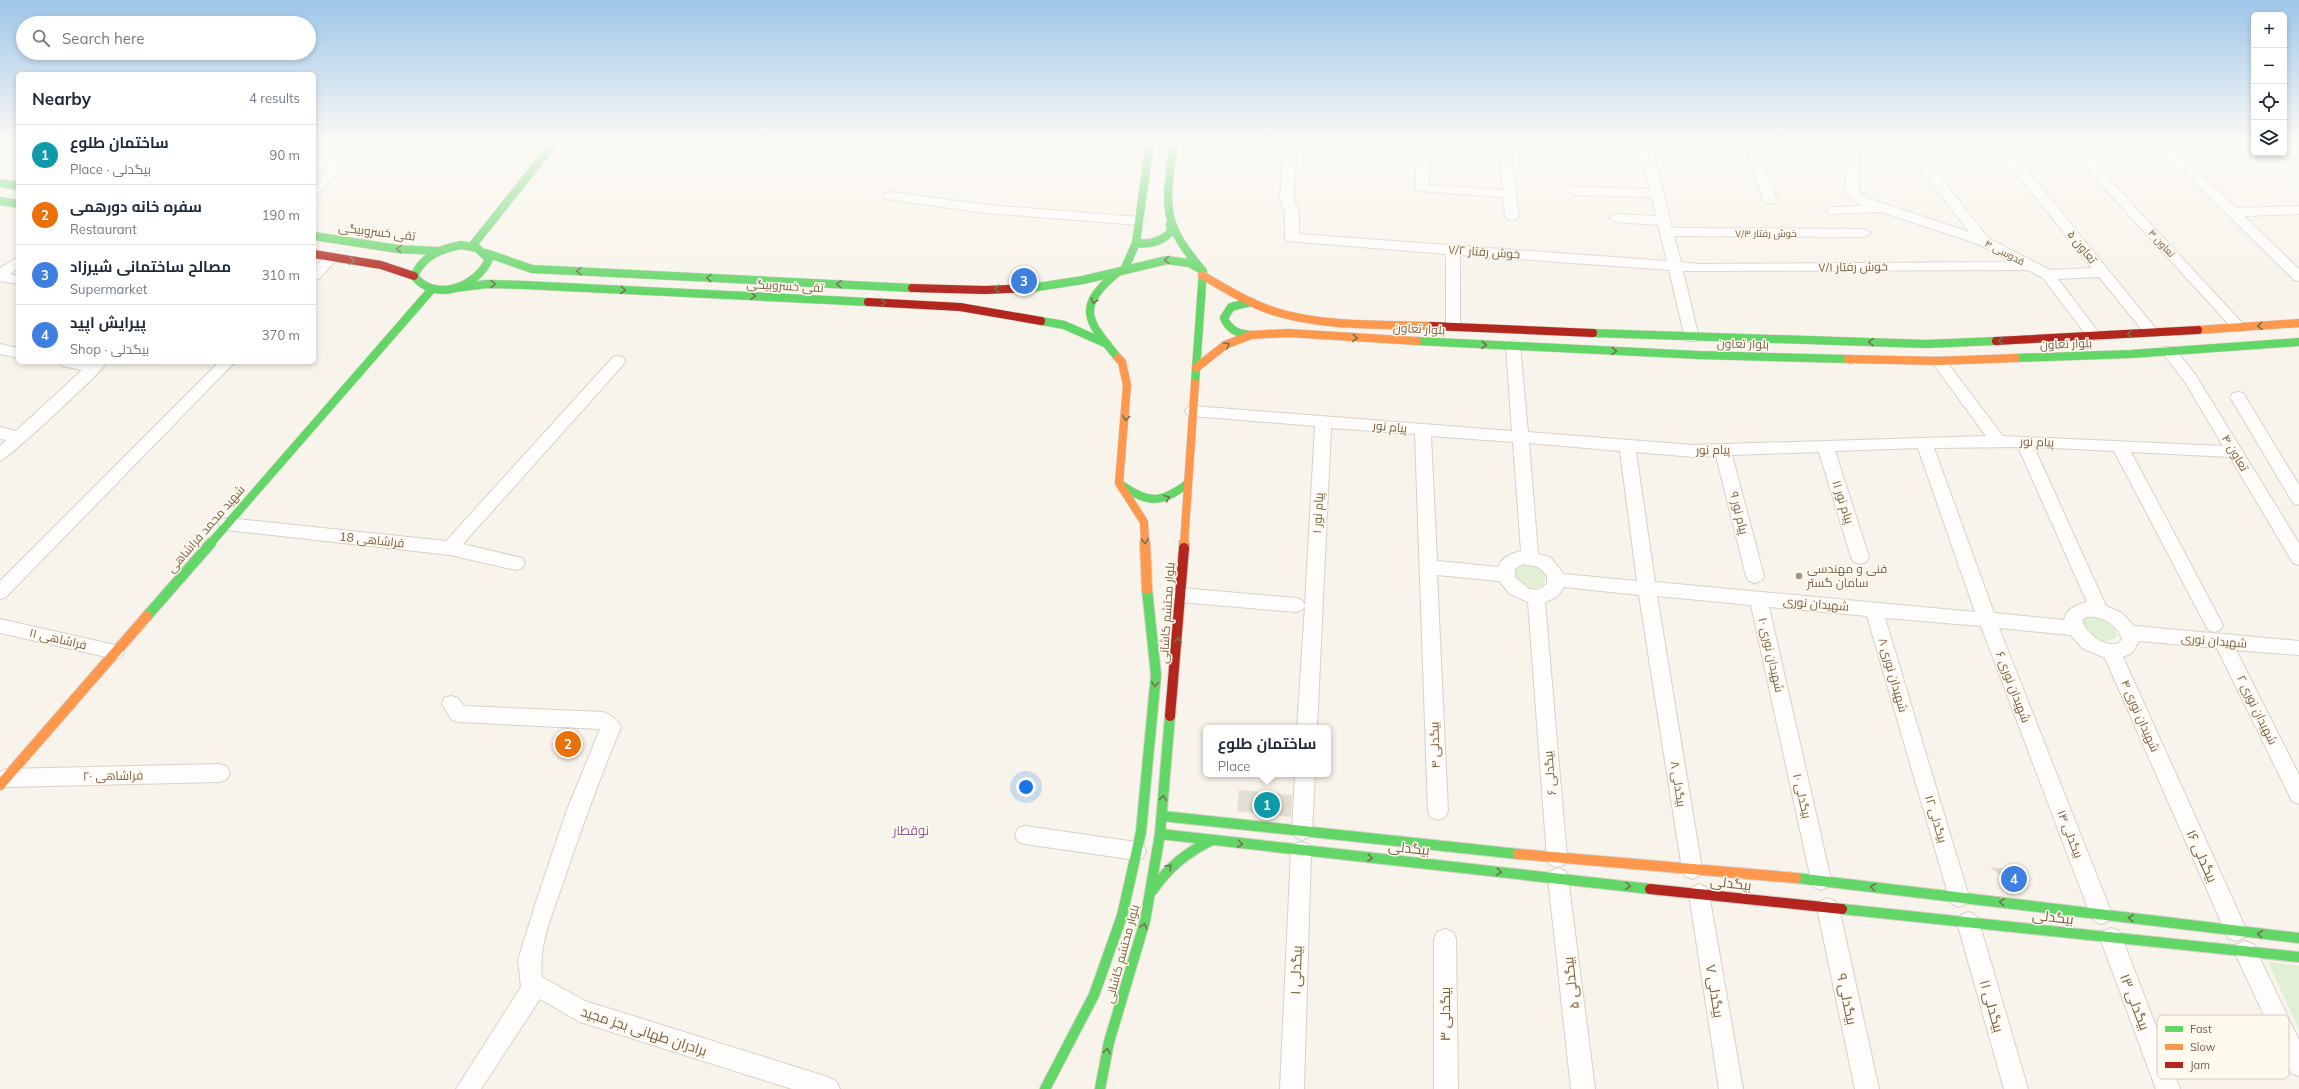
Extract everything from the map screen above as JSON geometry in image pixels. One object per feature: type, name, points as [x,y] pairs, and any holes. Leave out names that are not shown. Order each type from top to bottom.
[{"type":"main road","points":[[432,289],[423,287],[416,282],[414,276],[420,262],[438,251],[455,246],[472,246],[515,193]]},
{"type":"main road","points":[[1143,193],[1136,242],[1121,271],[1101,285],[1093,298],[1090,315],[1095,331],[1122,362],[1127,385],[1119,483],[1134,495],[1146,500],[1160,500],[1171,497],[1187,484]]},
{"type":"main road","points":[[1136,242],[1147,244],[1162,240],[1171,232],[1167,212],[1169,193]]},
{"type":"main road","points":[[0,201],[16,204]]},
{"type":"main road","points":[[1170,225],[1187,254],[1202,273]]},
{"type":"main road","name":"تقی خسروبیگی","points":[[316,236],[398,249],[438,251]]},
{"type":"main road","name":"تقی خسروبیگی","points":[[472,246],[507,262],[532,269],[964,290],[1036,288],[1075,283],[1121,271]]},
{"type":"main road","points":[[455,288],[476,279],[484,272],[489,258],[486,253]]},
{"type":"main road","points":[[316,254],[381,265],[414,276]]},
{"type":"main road","name":"بلوار تعاون","points":[[1121,271],[1148,261],[1171,259],[1193,264],[1202,273],[1251,302],[1287,315],[1352,322],[1692,338],[1926,344],[2152,333],[2299,323]]},
{"type":"main road","name":"بلوار محتشم کاشانی","points":[[1100,1089],[1109,1042],[1145,921],[1160,834],[1181,601],[1187,484],[1202,273]]},
{"type":"main road","name":"تقی خسروبیگی","points":[[432,289],[487,284],[524,285],[960,307],[1064,325],[1108,345]]},
{"type":"main road","points":[[1036,288],[1047,294]]},
{"type":"main road","name":"شهید محمد فراشاهی","points":[[3,782],[432,289]]},
{"type":"main road","points":[[1251,302],[1243,303],[1230,308],[1224,318],[1225,323],[1235,332],[1251,335]]},
{"type":"main road","points":[[1030,318],[1043,312]]},
{"type":"main road","name":"بلوار تعاون","points":[[1196,368],[1225,345],[1251,335],[1288,333],[1354,338],[1698,355],[1938,361],[2168,352],[2299,342]]},
{"type":"main road","points":[[2152,333],[2168,352]]},
{"type":"main road","name":"بلوار محتشم کاشانی","points":[[1045,1089],[1094,996],[1122,916],[1141,832],[1156,675],[1148,606],[1144,522],[1119,483]]},
{"type":"main road","points":[[1170,616],[1181,601]]},
{"type":"main road","points":[[1148,606],[1159,616]]},
{"type":"main road","name":"بیگدلی","points":[[1162,816],[1301,841],[1558,868],[1699,894],[2299,957]]},
{"type":"main road","name":"بیگدلی","points":[[1160,834],[1212,840],[1301,841],[1558,868],[1692,869],[1821,880],[2299,938]]},
{"type":"main road","points":[[1149,900],[1160,878],[1177,859],[1200,845],[1212,840]]},
{"type":"main road","points":[[1821,880],[1828,908]]},
{"type":"main road","points":[[1959,897],[1968,922]]},
{"type":"main road","points":[[2101,914],[2111,938]]},
{"type":"main road","points":[[2236,931],[2245,951]]},
{"type":"street","name":"خوش رفتار ۷/۲","points":[[1297,193],[1297,202],[1292,212],[1292,238],[1675,266]]},
{"type":"street","points":[[1493,193],[1510,194],[1512,217]]},
{"type":"street","points":[[1650,193],[1658,193],[1692,338]]},
{"type":"street","points":[[1767,193],[1770,200]]},
{"type":"street","points":[[1852,193],[1865,202],[1983,241]]},
{"type":"street","name":"قدوسی ۴","points":[[1946,193],[1983,241],[2048,275]]},
{"type":"street","name":"تعاون ۵","points":[[2041,193],[2152,333]]},
{"type":"street","name":"تعاون ۳","points":[[2115,193],[2240,327]]},
{"type":"street","points":[[2213,193],[2232,212],[2293,265],[2299,277]]},
{"type":"street","points":[[890,196],[987,209],[1139,221]]},
{"type":"street","points":[[1833,211],[1883,208]]},
{"type":"street","points":[[2232,212],[2299,210]]},
{"type":"street","name":"خوش رفتار ۷/۳","points":[[1616,218],[1666,226],[1864,233]]},
{"type":"street","points":[[1453,250],[1453,326]]},
{"type":"street","points":[[316,274],[332,257]]},
{"type":"street","points":[[0,276],[16,263]]},
{"type":"street","name":"خوش رفتار ۷/۱","points":[[1675,266],[1823,268],[2031,266]]},
{"type":"street","points":[[2048,275],[2102,272]]},
{"type":"street","points":[[2048,275],[2094,336]]},
{"type":"street","points":[[0,276],[16,280]]},
{"type":"street","points":[[1513,346],[1530,557]]},
{"type":"street","points":[[0,349],[16,353]]},
{"type":"street","name":"تعاون ۴","points":[[2168,352],[2190,378],[2299,558]]},
{"type":"street","points":[[450,548],[517,471],[618,361]]},
{"type":"street","points":[[1938,361],[1998,441]]},
{"type":"street","points":[[87,364],[97,365]]},
{"type":"street","points":[[0,592],[226,364]]},
{"type":"street","points":[[0,455],[97,365]]},
{"type":"street","points":[[2238,397],[2299,499]]},
{"type":"street","name":"پیام نور","points":[[1193,411],[1521,439],[1693,451],[1924,442],[2023,441],[2235,452]]},
{"type":"street","name":"پیام نور ۱","points":[[1307,725],[1323,421]]},
{"type":"street","name":"بیگدلی ۴","points":[[1423,430],[1438,811]]},
{"type":"street","points":[[0,433],[20,437]]},
{"type":"street","points":[[2023,441],[2099,610]]},
{"type":"street","name":"شهیدان نوری ۶","points":[[1924,442],[1987,620],[2039,755]]},
{"type":"street","points":[[2119,445],[2165,535],[2214,625]]},
{"type":"street","name":"بیگدلی ۸","points":[[1627,446],[1647,588],[1692,869]]},
{"type":"street","name":"پیام نور ۱۱","points":[[1825,446],[1860,557]]},
{"type":"street","name":"پیام نور ۹","points":[[1723,450],[1755,576]]},
{"type":"street","name":"فراشاهی 18","points":[[227,524],[450,548],[516,563]]},
{"type":"street","points":[[1530,557],[1544,562],[1550,567],[1557,580],[1552,591],[1546,595],[1536,597],[1515,590],[1509,585],[1506,575],[1507,566],[1512,561],[1519,558],[1530,557]]},
{"type":"street","points":[[1429,567],[1506,575]]},
{"type":"street","name":"شهیدان نوری","points":[[1557,580],[2074,628]]},
{"type":"street","name":"بیگدلی ۶","points":[[1536,597],[1558,868]]},
{"type":"street","name":"شهیدان نوری ۱۰","points":[[1758,598],[1783,711]]},
{"type":"street","points":[[1181,601],[1296,604]]},
{"type":"street","name":"شهیدان نوری ۸","points":[[1874,609],[1912,741]]},
{"type":"street","points":[[2090,609],[2099,610],[2118,619],[2129,633],[2131,640],[2129,645],[2124,649],[2111,651],[2090,644],[2082,638],[2074,628],[2073,618],[2076,613],[2090,609]]},
{"type":"street","name":"فراشاهی ۱۱","points":[[0,626],[115,652]]},
{"type":"street","name":"شهیدان نوری","points":[[2129,633],[2299,648]]},
{"type":"street","name":"شهیدان نوری ۲","points":[[2222,641],[2295,787]]},
{"type":"street","name":"شهیدان نوری ۴","points":[[2111,651],[2168,780]]},
{"type":"street","points":[[451,704],[460,714],[603,720],[611,727],[577,810],[546,902],[529,960],[532,989],[468,1089]]},
{"type":"street","name":"بیگدلی ۱۰","points":[[1783,711],[1821,880]]},
{"type":"street","name":"بیگدلی ۱۲","points":[[1912,741],[1959,897]]},
{"type":"street","name":"بیگدلی ۱۴","points":[[2039,755],[2101,914]]},
{"type":"street","name":"فراشاهی ۲۰","points":[[3,782],[220,773]]},
{"type":"street","name":"بیگدلی ۱","points":[[1292,1089],[1305,777]]},
{"type":"street","name":"بیگدلی ۱۶","points":[[2168,780],[2236,931]]},
{"type":"street","points":[[1025,834],[1136,851]]},
{"type":"street","name":"بیگدلی ۵","points":[[1558,868],[1583,1089]]},
{"type":"street","name":"بیگدلی ۷","points":[[1699,894],[1731,1089]]},
{"type":"street","name":"بیگدلی ۹","points":[[1828,908],[1867,1089]]},
{"type":"street","name":"بیگدلی ۱۱","points":[[1968,922],[2016,1089]]},
{"type":"street","name":"بیگدلی ۱۳","points":[[2111,938],[2157,1060]]},
{"type":"street","name":"بیگدلی ۳","points":[[1444,939],[1446,1089]]},
{"type":"street","points":[[2245,951],[2275,1015]]},
{"type":"street","name":"برادران طهانی بجز مجید","points":[[532,989],[542,988],[580,1011],[828,1089]]},
{"type":"street","points":[[2289,1044],[2299,1065]]},
{"type":"street","name":"بیگدلی ۱۳","points":[[2164,1079],[2168,1089]]},
{"type":"green space","points":[[1523,565],[1530,565],[1540,569],[1546,578],[1543,585],[1535,588],[1524,586],[1515,577],[1516,570]]},
{"type":"green space","points":[[2092,616],[2100,618],[2111,624],[2116,631],[2116,638],[2103,642],[2087,634],[2082,622],[2087,617]]},
{"type":"green space","points":[[2268,962],[2299,966],[2299,1030]]},
{"type":"building","points":[[1239,790],[1292,795],[1291,817],[1237,811]]},
{"type":"building","points":[[1990,867],[2018,870],[2025,886],[2011,885]]},
{"type":"traffic: fast","points":[[472,246],[514,193]]},
{"type":"traffic: fast","points":[[1124,270],[1136,243],[1143,193]]},
{"type":"traffic: fast","points":[[1168,193],[1168,211],[1171,225],[1177,238],[1203,271],[1195,383]]},
{"type":"traffic: fast","points":[[0,201],[16,204]]},
{"type":"traffic: fast","points":[[1136,243],[1146,244],[1163,239],[1171,232],[1170,225]]},
{"type":"traffic: fast","points":[[316,236],[398,249],[438,251]]},
{"type":"traffic: fast","points":[[461,245],[477,248],[487,255],[489,259],[478,277],[471,282],[444,290],[426,287],[419,283],[414,276],[421,263],[439,251],[461,245]]},
{"type":"traffic: fast","points":[[486,253],[532,269],[912,288]]},
{"type":"traffic: fast","points":[[1031,288],[1083,280],[1167,260],[1189,263],[1200,269]]},
{"type":"traffic: fast","points":[[1118,272],[1105,284],[1094,298],[1090,314],[1091,323],[1096,332],[1118,358]]},
{"type":"traffic: fast","points":[[455,288],[487,284],[524,285],[868,302]]},
{"type":"traffic: fast","points":[[147,616],[432,289]]},
{"type":"traffic: fast","points":[[1251,302],[1231,307],[1224,318],[1228,326],[1234,331],[1251,335]]},
{"type":"traffic: fast","points":[[1041,321],[1064,325],[1107,344]]},
{"type":"traffic: fast","points":[[1593,333],[1926,344],[1996,341]]},
{"type":"traffic: fast","points":[[1417,341],[1698,355],[1848,359]]},
{"type":"traffic: fast","points":[[2016,358],[2131,354],[2299,342]]},
{"type":"traffic: fast","points":[[1123,486],[1140,497],[1155,500],[1170,495],[1187,484]]},
{"type":"traffic: fast","points":[[1045,1089],[1094,995],[1122,916],[1141,832],[1156,675],[1147,589]]},
{"type":"traffic: fast","points":[[1100,1089],[1109,1042],[1145,921],[1160,834],[1170,716]]},
{"type":"traffic: fast","points":[[1162,816],[1518,854]]},
{"type":"traffic: fast","points":[[1160,834],[1650,889]]},
{"type":"traffic: fast","points":[[1153,890],[1178,860],[1194,849],[1212,840]]},
{"type":"traffic: fast","points":[[1796,878],[2299,938]]},
{"type":"traffic: fast","points":[[1842,909],[2299,957]]},
{"type":"traffic: slow","points":[[1202,275],[1254,304],[1288,315],[1342,322],[1432,326]]},
{"type":"traffic: slow","points":[[2198,330],[2299,323]]},
{"type":"traffic: slow","points":[[1196,368],[1225,345],[1251,335],[1288,333],[1417,341]]},
{"type":"traffic: slow","points":[[1118,358],[1122,362],[1127,385],[1119,483],[1144,522],[1147,589]]},
{"type":"traffic: slow","points":[[1848,359],[1938,361],[2016,358]]},
{"type":"traffic: slow","points":[[1184,548],[1195,383]]},
{"type":"traffic: slow","points":[[0,785],[147,616]]},
{"type":"traffic: slow","points":[[1518,854],[1796,878]]},
{"type":"traffic: jam","points":[[316,254],[381,265],[414,276]]},
{"type":"traffic: jam","points":[[912,288],[985,290],[1031,288]]},
{"type":"traffic: jam","points":[[868,302],[960,307],[1041,321]]},
{"type":"traffic: jam","points":[[1432,326],[1593,333]]},
{"type":"traffic: jam","points":[[1996,341],[2198,330]]},
{"type":"traffic: jam","points":[[1170,716],[1184,548]]},
{"type":"traffic: jam","points":[[1650,889],[1842,909]]},
{"type":"place","name":"مصالح ساختمانی شیرزاد","points":[[1024,281]]},
{"type":"place","name":"فنی و مهندسی سامان گستر","points":[[1799,576]]},
{"type":"place","name":"سفره خانه دورهمی","points":[[568,744]]},
{"type":"place","name":"ساختمان طلوع","points":[[1267,805]]},
{"type":"place","name":"پیرایش اپید","points":[[2014,879]]},
{"type":"district","name":"نوقطار","points":[[911,830]]}]
